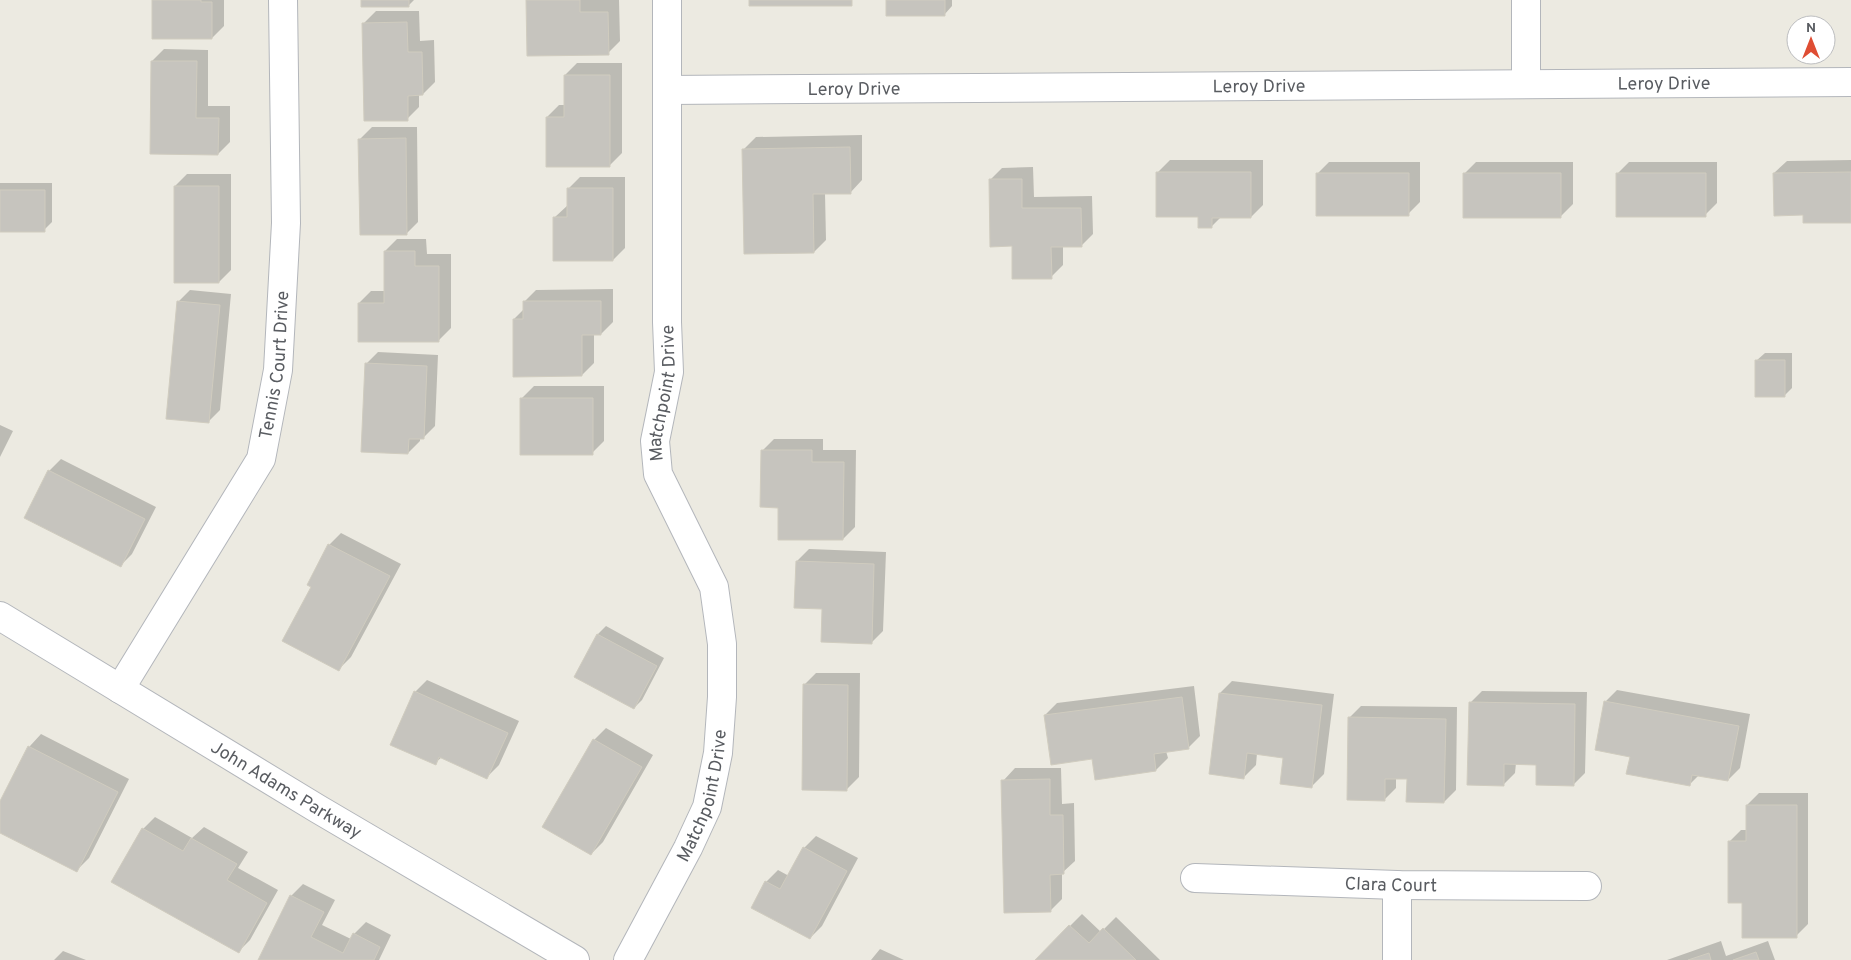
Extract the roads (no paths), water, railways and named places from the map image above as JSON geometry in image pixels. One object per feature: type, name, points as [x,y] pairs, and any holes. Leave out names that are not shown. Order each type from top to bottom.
[{"type":"street","name":"Tennis Court Drive","points":[[120,689],[261,459],[278,370],[286,223],[283,0]]},
{"type":"street","name":"Matchpoint Drive","points":[[628,960],[688,848],[707,807],[718,753],[722,697],[722,644],[714,588],[658,474],[655,441],[669,372],[667,0]]},
{"type":"street","points":[[1526,0],[1526,84]]},
{"type":"street","name":"Leroy Drive","points":[[668,90],[1851,82]]},
{"type":"street","name":"John Adams Parkway","points":[[0,616],[575,960]]},
{"type":"street","name":"Clara Court","points":[[1195,878],[1397,885],[1587,886]]},
{"type":"street","points":[[1397,885],[1397,960]]}]
